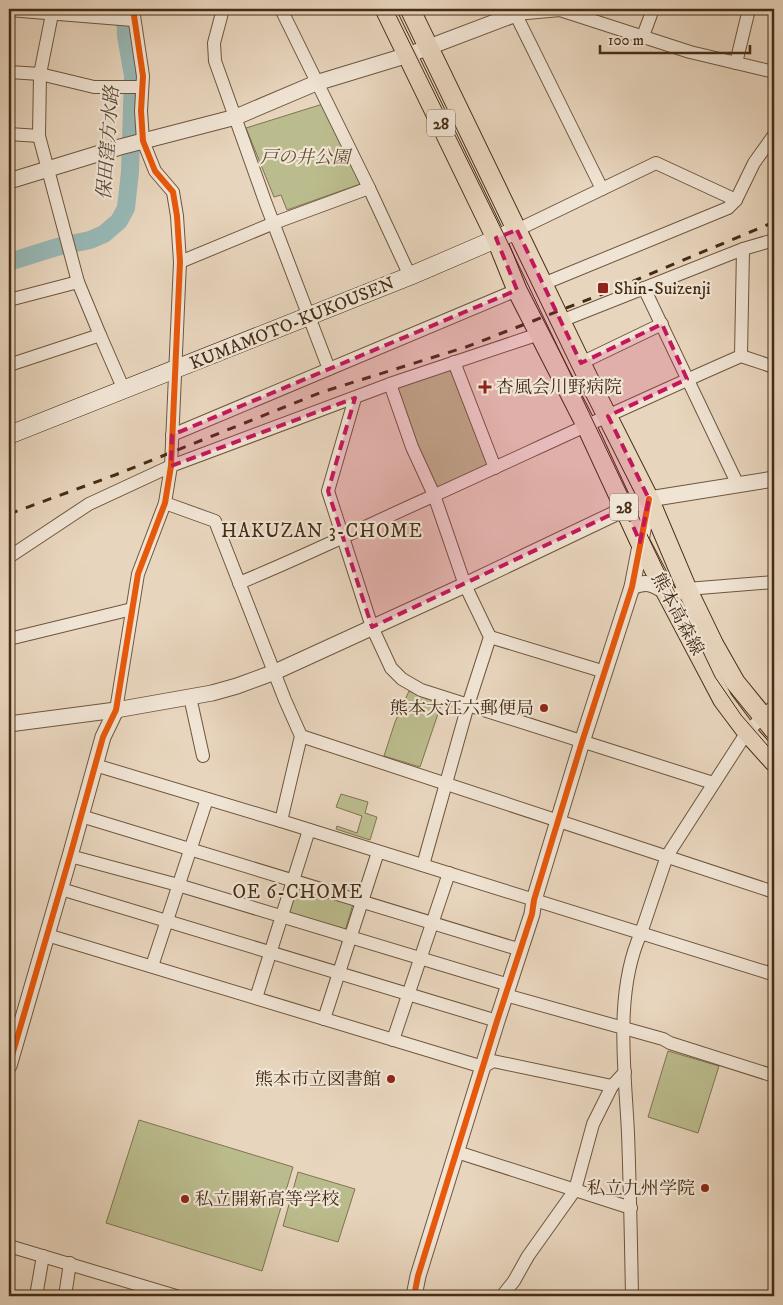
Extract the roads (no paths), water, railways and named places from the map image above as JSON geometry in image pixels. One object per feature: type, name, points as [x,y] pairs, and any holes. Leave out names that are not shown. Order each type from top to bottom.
[{"type":"main road","name":"28","points":[[385,9],[496,238]]},
{"type":"main road","name":"28","points":[[410,9],[517,230]]},
{"type":"main road","name":"KUMAMOTO-KUKOUSEN","points":[[9,436],[410,276],[517,230]]},
{"type":"main road","name":"熊本高森線","points":[[517,230],[648,499],[714,645],[735,682],[770,718]]},
{"type":"main road","name":"熊本高森線","points":[[496,238],[517,290],[586,425],[640,542],[723,700],[747,732],[774,762]]},
{"type":"street","points":[[223,9],[214,43],[215,61],[329,369]]},
{"type":"street","points":[[281,9],[316,83],[370,188],[410,276]]},
{"type":"street","points":[[643,36],[653,9]]},
{"type":"street","points":[[736,63],[749,9]]},
{"type":"street","points":[[9,10],[133,14],[143,76],[141,111],[143,141],[155,172],[173,192],[177,216],[180,262],[171,466],[164,503],[138,574],[116,710],[103,737],[9,1066]]},
{"type":"street","points":[[9,181],[143,141],[236,117],[316,83],[429,47],[514,11],[560,10],[690,52],[774,72]]},
{"type":"street","points":[[54,11],[40,74],[39,136],[78,282],[124,390]]},
{"type":"street","points":[[514,11],[602,190]]},
{"type":"street","points":[[9,72],[40,74],[94,87],[142,87]]},
{"type":"street","points":[[9,134],[39,136]]},
{"type":"street","points":[[543,284],[728,208],[736,200],[754,162],[774,135]]},
{"type":"street","points":[[517,230],[656,163],[736,200]]},
{"type":"street","points":[[180,262],[274,223],[370,188]]},
{"type":"street","points":[[561,321],[743,249],[774,240]]},
{"type":"street","points":[[741,356],[743,249]]},
{"type":"street","points":[[9,300],[78,282]]},
{"type":"street","points":[[644,288],[738,485]]},
{"type":"street","points":[[172,435],[517,290]]},
{"type":"street","points":[[581,363],[662,324]]},
{"type":"street","points":[[9,557],[89,504],[171,466],[390,384],[539,334]]},
{"type":"street","points":[[9,365],[100,335]]},
{"type":"street","points":[[239,583],[282,566],[586,425],[741,356],[774,368]]},
{"type":"street","points":[[454,362],[495,468]]},
{"type":"street","points":[[390,384],[412,447],[434,496],[465,585],[490,637],[468,705],[423,865]]},
{"type":"street","points":[[355,398],[328,491],[372,627],[391,668],[402,679],[421,690],[712,783]]},
{"type":"street","points":[[9,724],[116,710],[190,697],[237,686],[275,672],[465,585],[625,508],[648,499],[774,479]]},
{"type":"street","points":[[414,1296],[418,1276],[532,914],[534,900],[582,742],[632,588],[648,499]]},
{"type":"street","points":[[164,503],[215,522],[301,736],[281,821]]},
{"type":"street","points":[[632,588],[641,584],[650,584],[668,595],[687,588],[774,582]]},
{"type":"street","points":[[9,638],[132,609]]},
{"type":"street","points":[[490,637],[605,672]]},
{"type":"street","points":[[190,697],[203,756]]},
{"type":"street","points":[[632,1296],[631,1208],[623,1029],[627,985],[636,945],[667,856],[712,783],[747,732],[770,718]]},
{"type":"street","points":[[301,736],[774,892]]},
{"type":"street","points":[[95,765],[772,974],[774,967]]},
{"type":"street","points":[[152,966],[207,799]]},
{"type":"street","points":[[81,816],[521,950]]},
{"type":"street","points":[[256,998],[309,830]]},
{"type":"street","points":[[324,1019],[378,852]]},
{"type":"street","points":[[70,856],[178,885],[420,958],[623,1029],[663,1039],[670,1044],[774,1076]]},
{"type":"street","points":[[393,1040],[449,873]]},
{"type":"street","points":[[61,889],[497,1021]]},
{"type":"street","points":[[47,935],[483,1067],[493,1061],[612,1086]]},
{"type":"street","points":[[502,1296],[514,1282],[528,1256],[575,1190],[593,1124],[612,1086],[625,1072]]},
{"type":"street","points":[[457,1152],[631,1208]]},
{"type":"street","points":[[9,1247],[70,1263],[176,1296]]},
{"type":"street","points":[[36,1296],[43,1256]]},
{"type":"street","points":[[65,1296],[70,1263]]},
{"type":"waterway","name":"保田窪方水路","points":[[9,262],[57,247],[90,240],[104,234],[119,221],[126,208],[130,172],[133,76],[126,36],[125,9]]},
{"type":"tram line","points":[[393,9],[511,249],[715,677],[741,715],[774,753]]},
{"type":"railway","points":[[9,514],[115,475],[322,392],[466,347],[605,293],[774,222]]},
{"type":"place","name":"Shin-Suizenji","points":[[603,288]]},
{"type":"place","name":"杏風会川野病院","points":[[485,387]]},
{"type":"place","name":"熊本大江六郵便局","points":[[544,708]]},
{"type":"place","name":"熊本市立図書館","points":[[391,1079]]},
{"type":"place","name":"私立九州学院","points":[[705,1188]]},
{"type":"place","name":"私立開新高等学校","points":[[185,1199]]},
{"type":"district","name":"HAKUZAN 3-CHOME","points":[[322,530]]},
{"type":"district","name":"OE 6-CHOME","points":[[298,891]]},
{"type":"park label","name":"戸の井公園","points":[[305,157]]}]
